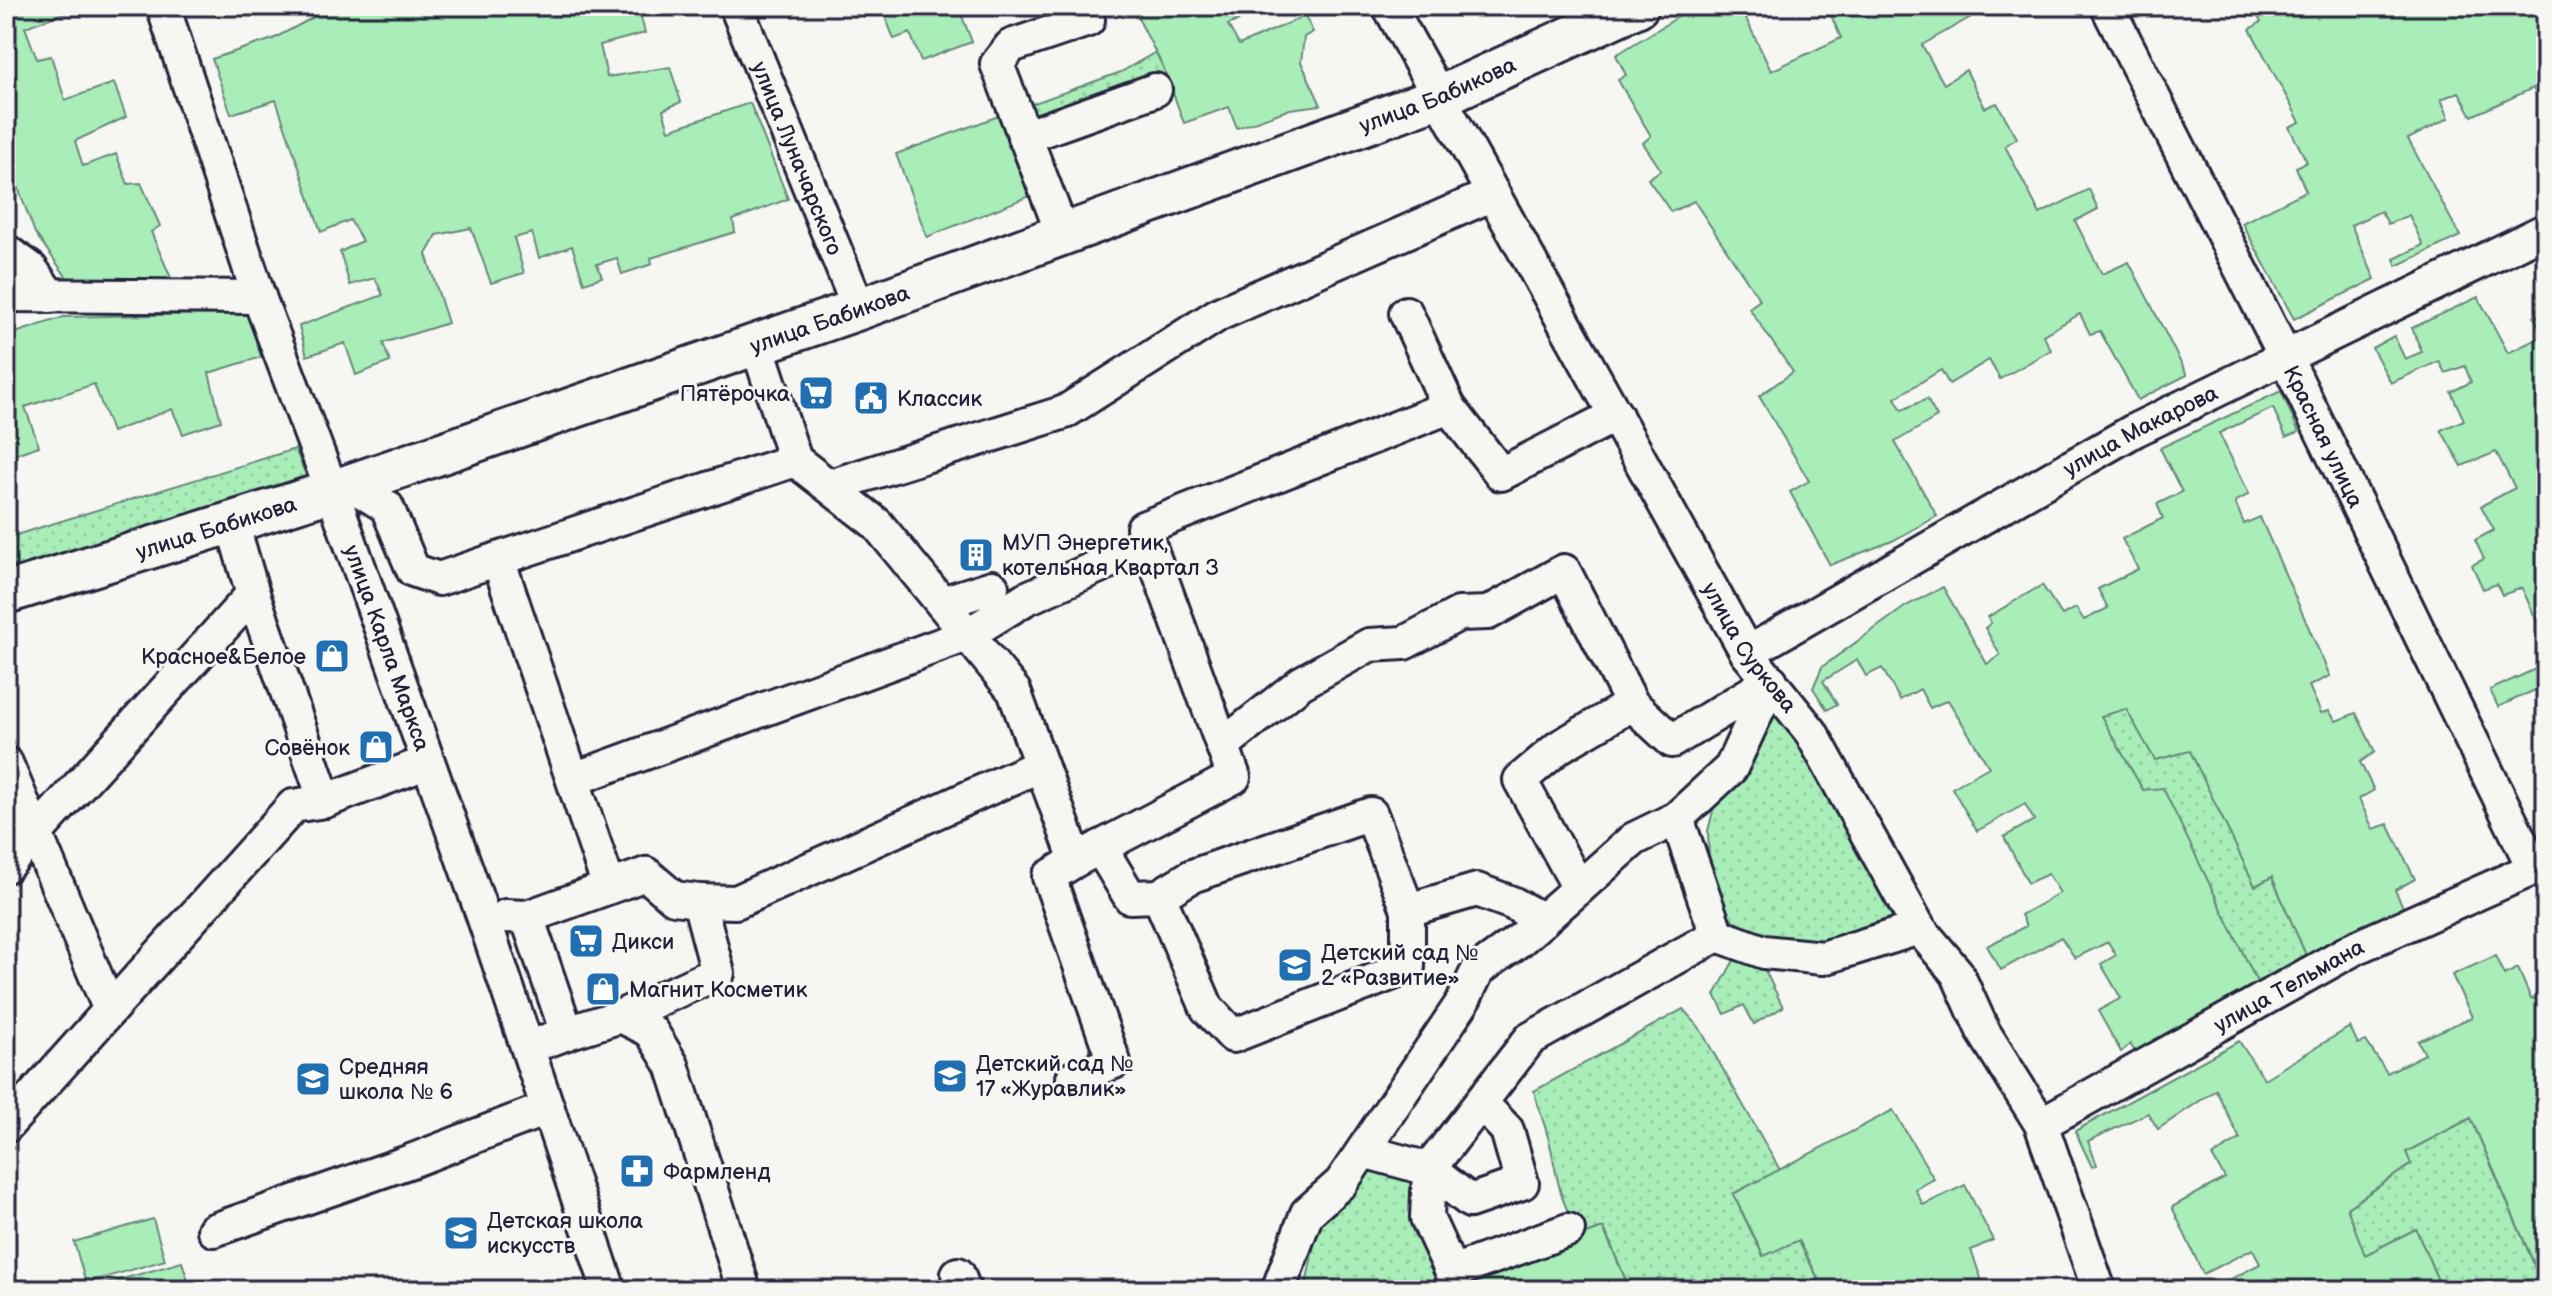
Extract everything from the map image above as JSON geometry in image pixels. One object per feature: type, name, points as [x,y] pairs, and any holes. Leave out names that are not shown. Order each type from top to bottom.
[{"type":"main road","name":"улица Бабикова","points":[[6,593],[342,488],[859,309],[1062,232],[1439,97],[1638,6]]},
{"type":"street","name":"улица Карла Маркса","points":[[163,6],[259,297],[342,488],[428,762],[609,1290]]},
{"type":"street","name":"улица Луначарского","points":[[736,6],[859,309]]},
{"type":"street","name":"улица Суркова","points":[[1389,6],[1747,653],[1811,732],[1919,928],[1957,973],[1983,1031],[2041,1124],[2099,1290]]},
{"type":"street","name":"Красная улица","points":[[2107,6],[2540,866]]},
{"type":"street","points":[[1062,232],[997,64],[1011,46],[1088,20]]},
{"type":"street","points":[[1024,137],[1155,90]]},
{"type":"street","points":[[830,486],[1065,412],[1219,314],[1493,194]]},
{"type":"street","name":"улица Макарова","points":[[1747,653],[2135,430],[2546,230]]},
{"type":"street","points":[[6,251],[31,269],[50,296]]},
{"type":"street","points":[[6,295],[259,297]]},
{"type":"street","points":[[1406,313],[1449,407],[1501,474],[1616,415]]},
{"type":"street","points":[[757,345],[795,460],[877,524],[1014,691],[1041,765],[1088,854],[1130,897],[1159,896],[1192,876],[1371,814],[1408,910],[1408,967],[1233,1036],[1207,1008],[1159,896]]},
{"type":"street","points":[[1073,1078],[1114,1062],[1049,877],[1234,777],[1143,528],[1449,407]]},
{"type":"street","points":[[342,488],[387,507],[413,570],[439,579],[795,460]]},
{"type":"street","points":[[232,523],[253,594],[325,801]]},
{"type":"street","points":[[942,603],[994,592],[1025,599],[1149,544]]},
{"type":"street","points":[[498,559],[609,887]]},
{"type":"street","points":[[1223,745],[1301,683],[1369,645],[1404,643],[1459,614],[1488,613],[1564,571],[1632,704],[1672,741],[1771,681]]},
{"type":"street","points":[[574,779],[967,635],[994,592]]},
{"type":"street","points":[[6,866],[253,594]]},
{"type":"street","points":[[1281,1288],[1307,1213],[1341,1183],[1462,1003],[1478,970],[1543,920],[1634,839],[1677,818],[1731,768],[1771,681]]},
{"type":"street","points":[[1579,888],[1520,780],[1559,747],[1632,704]]},
{"type":"street","points":[[6,1126],[293,806],[325,801],[428,762]]},
{"type":"street","points":[[6,763],[110,1010]]},
{"type":"street","points":[[483,916],[527,917],[646,874],[674,898],[736,902],[1041,765]]},
{"type":"street","points":[[1677,818],[1717,935]]},
{"type":"street","name":"улица Тельмана","points":[[2041,1124],[2355,948],[2540,866]]},
{"type":"street","points":[[1408,910],[1477,890],[1512,903],[1543,920]]},
{"type":"street","points":[[528,1049],[621,1016],[718,973],[699,901]]},
{"type":"street","points":[[527,917],[567,1033]]},
{"type":"street","points":[[1568,1230],[1455,1281],[1427,1218],[1429,1169],[1530,1039],[1717,935],[1764,952],[1823,958],[1919,928]]},
{"type":"street","points":[[621,1016],[651,1031],[672,1065],[744,1290]]},
{"type":"street","points":[[1363,1151],[1429,1169],[1470,1201],[1522,1183],[1507,1130],[1481,1103]]},
{"type":"street","points":[[214,1230],[411,1161],[548,1108]]},
{"type":"green space","points":[[6,6],[68,6],[70,11],[25,27],[37,59],[51,56],[65,100],[114,83],[126,117],[75,141],[83,166],[116,154],[128,184],[141,183],[160,226],[151,232],[174,285],[68,279],[35,233],[6,155]]},
{"type":"green space","points":[[311,6],[638,6],[645,33],[600,45],[607,77],[670,67],[681,102],[663,110],[669,130],[750,103],[788,199],[733,220],[735,232],[651,258],[652,264],[622,274],[617,258],[597,264],[602,277],[584,283],[572,246],[539,258],[532,233],[514,238],[524,273],[491,283],[471,228],[437,235],[426,254],[448,323],[383,343],[390,362],[356,375],[345,343],[307,356],[299,326],[383,295],[375,278],[350,285],[340,252],[362,241],[350,220],[321,232],[276,100],[231,114],[212,59],[273,39],[316,16]]},
{"type":"green space","points":[[900,6],[958,6],[972,42],[921,61],[910,33],[894,39],[884,13]]},
{"type":"green space","points":[[1132,6],[1270,6],[1228,25],[1239,45],[1305,16],[1313,32],[1304,37],[1301,62],[1321,105],[1290,109],[1237,128],[1229,107],[1184,123],[1164,69]]},
{"type":"green space","points":[[1696,6],[1740,6],[1771,71],[1841,38],[1827,6],[1990,6],[1922,45],[1944,84],[1966,70],[1985,108],[1997,103],[2017,138],[2005,146],[2040,214],[2089,189],[2098,209],[2075,221],[2102,274],[2129,262],[2187,375],[2138,400],[2100,331],[2090,334],[2080,314],[2043,335],[2051,350],[2000,379],[1989,360],[1949,384],[1941,370],[1895,398],[1902,410],[1927,399],[1937,417],[1895,442],[1937,516],[1892,541],[1830,565],[1790,492],[1809,481],[1759,396],[1793,372],[1749,308],[1760,300],[1694,201],[1671,212],[1648,179],[1661,170],[1643,143],[1651,136],[1618,80],[1626,75],[1616,55]]},
{"type":"green space","points":[[2235,6],[2546,6],[2546,116],[2533,88],[2472,116],[2459,92],[2441,99],[2449,118],[2408,139],[2460,236],[2397,266],[2394,259],[2423,245],[2409,215],[2388,224],[2381,211],[2351,225],[2375,279],[2294,319],[2242,223],[2306,191],[2296,167],[2307,162],[2289,127],[2300,122],[2250,29],[2261,22],[2252,7],[2238,11]]},
{"type":"green space","points":[[1156,52],[1169,81],[1032,130],[1023,107],[1121,72]]},
{"type":"green space","points":[[1001,115],[1032,195],[927,237],[896,154]]},
{"type":"green space","points":[[2478,297],[2508,353],[2543,336],[2534,317],[2546,311],[2544,637],[2522,588],[2502,595],[2497,584],[2483,589],[2472,565],[2484,559],[2475,540],[2494,530],[2481,506],[2515,488],[2496,452],[2462,466],[2441,430],[2464,420],[2451,392],[2471,382],[2465,366],[2445,373],[2439,361],[2391,383],[2372,348],[2394,336],[2405,359],[2422,352],[2412,328]]},
{"type":"green space","points":[[248,313],[261,357],[209,373],[221,421],[183,434],[172,409],[112,432],[94,384],[25,407],[39,446],[6,457],[6,336],[64,317]]},
{"type":"green space","points":[[2281,391],[2299,432],[2286,437],[2273,408],[2219,433],[2249,494],[2235,502],[2244,524],[2260,517],[2330,676],[2309,686],[2321,713],[2329,711],[2336,721],[2356,713],[2375,752],[2360,762],[2374,790],[2359,799],[2373,829],[2388,824],[2415,879],[2395,890],[2404,909],[2306,955],[2272,877],[2255,886],[2190,751],[2155,760],[2126,709],[2101,716],[2143,790],[2163,788],[2257,982],[2136,1053],[2130,1044],[2121,1052],[2098,1011],[2121,998],[2101,964],[2116,955],[2108,942],[2075,958],[2061,937],[2001,970],[1987,946],[2026,926],[2021,915],[2060,893],[2048,874],[2028,883],[2004,837],[2034,820],[2025,804],[1977,831],[1952,788],[1989,767],[1948,700],[1930,708],[1920,689],[1900,700],[1882,668],[1866,676],[1857,660],[1823,681],[1837,704],[1827,710],[1813,688],[1822,667],[1906,606],[1943,587],[1987,664],[2000,655],[1985,628],[1991,623],[1988,617],[2042,585],[2062,615],[2076,608],[2084,620],[2108,608],[2098,589],[2138,569],[2122,539],[2163,518],[2157,504],[2182,492],[2160,448]]},
{"type":"green space","points":[[295,449],[308,480],[6,572],[6,538]]},
{"type":"green space","points":[[2546,664],[2546,685],[2498,707],[2490,690]]},
{"type":"green space","points":[[1768,707],[1786,713],[1906,918],[1835,948],[1746,933],[1727,914],[1709,857],[1708,831],[1715,803]]},
{"type":"green space","points":[[2125,708],[2190,750],[2255,886],[2272,877],[2306,955],[2257,982],[2163,789],[2143,790],[2100,716]]},
{"type":"green space","points":[[1747,955],[1760,960],[1783,1007],[1754,1024],[1744,1005],[1725,1014],[1715,995],[1734,960]]},
{"type":"green space","points":[[2495,956],[2504,975],[2518,968],[2531,999],[2542,997],[2546,1004],[2546,1277],[2541,1280],[2471,1118],[2406,1152],[2411,1164],[2347,1208],[2365,1255],[2416,1229],[2442,1290],[2210,1290],[2260,1264],[2253,1249],[2203,1274],[2172,1207],[2225,1178],[2212,1156],[2240,1139],[2216,1090],[2158,1129],[2148,1113],[2088,1141],[2097,1165],[2092,1167],[2075,1131],[2239,1041],[2264,1079],[2350,1027],[2358,1044],[2366,1041],[2387,1073],[2425,1054],[2418,1041],[2472,1017],[2452,975]]},
{"type":"green space","points":[[1683,1009],[1699,1027],[1780,1170],[1733,1194],[1763,1256],[1798,1240],[1824,1290],[1630,1290],[1604,1228],[1583,1235],[1570,1216],[1534,1091]]},
{"type":"green space","points":[[1893,1110],[1934,1179],[1915,1189],[1923,1205],[1965,1185],[1993,1240],[1971,1250],[1985,1290],[1824,1290],[1799,1240],[1764,1256],[1733,1194]]},
{"type":"green space","points":[[2471,1118],[2545,1290],[2442,1290],[2416,1229],[2365,1256],[2347,1208],[2410,1165],[2406,1152]]},
{"type":"green space","points":[[1390,1165],[1421,1175],[1419,1219],[1448,1290],[1305,1290],[1319,1219],[1368,1171]]},
{"type":"green space","points":[[153,1219],[165,1260],[86,1283],[74,1242]]},
{"type":"green space","points":[[1603,1228],[1630,1290],[1469,1290],[1465,1280]]},
{"type":"green space","points":[[182,1262],[191,1290],[84,1290]]},
{"type":"place","name":"Пятёрочка","points":[[816,393]]},
{"type":"place","name":"Классик","points":[[871,398]]},
{"type":"place","name":"МУП Энергетик, котельная Квартал З","points":[[976,555]]},
{"type":"place","name":"Красное&Белое","points":[[332,656]]},
{"type":"place","name":"Совёнок","points":[[376,747]]},
{"type":"place","name":"Дикси","points":[[586,941]]},
{"type":"place","name":"Детский сад № 2 «Развитие»","points":[[1295,965]]},
{"type":"place","name":"Магнит Косметик","points":[[603,989]]},
{"type":"place","name":"Детский сад № 17 «Журавлик»","points":[[950,1076]]},
{"type":"place","name":"Средняя школа № 6","points":[[313,1079]]},
{"type":"place","name":"Фармленд","points":[[637,1171]]},
{"type":"place","name":"Детская школа искусств","points":[[461,1233]]}]
